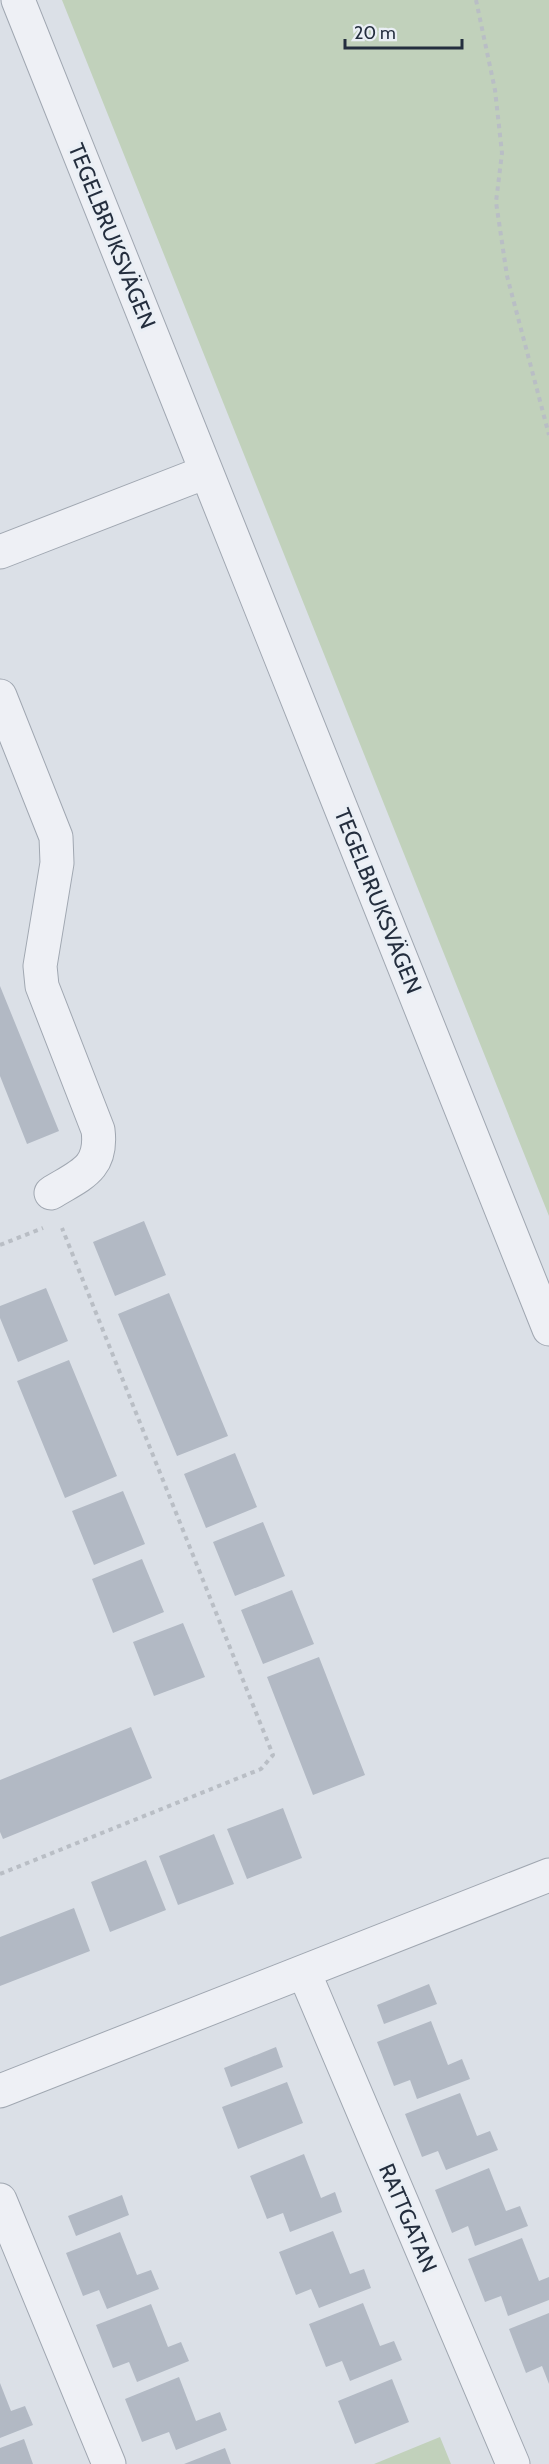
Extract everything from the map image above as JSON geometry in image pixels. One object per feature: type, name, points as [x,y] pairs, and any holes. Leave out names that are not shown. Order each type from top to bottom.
[{"type":"street","name":"TEGELBRUKSVÄGEN","points":[[18,0],[549,1329]]},
{"type":"street","points":[[0,552],[206,472]]},
{"type":"street","points":[[0,696],[56,837],[57,863],[39,966],[42,986],[98,1130],[100,1145],[98,1156],[55,1207]]},
{"type":"street","points":[[0,2091],[549,1875]]},
{"type":"street","name":"RATTGATAN","points":[[304,1972],[513,2464]]},
{"type":"street","points":[[0,2200],[109,2464]]},
{"type":"path","points":[[476,0],[495,90],[502,153],[496,202],[507,276],[549,435]]},
{"type":"path","points":[[0,1245],[55,1207],[273,1755],[261,1769],[0,1875]]},
{"type":"green space","points":[[62,0],[549,0],[549,1216]]},
{"type":"green space","points":[[440,2437],[451,2464],[374,2464]]},
{"type":"building","points":[[0,986],[59,1131],[27,1144],[0,1076]]},
{"type":"building","points":[[144,1221],[166,1275],[115,1296],[93,1242]]},
{"type":"building","points":[[46,1288],[68,1341],[18,1362],[0,1318],[0,1306]]},
{"type":"building","points":[[169,1293],[228,1436],[177,1456],[118,1314]]},
{"type":"building","points":[[69,1360],[117,1476],[65,1498],[17,1381]]},
{"type":"building","points":[[235,1453],[257,1507],[206,1528],[184,1474]]},
{"type":"building","points":[[123,1491],[145,1544],[94,1565],[72,1511]]},
{"type":"building","points":[[263,1522],[285,1576],[235,1596],[213,1542]]},
{"type":"building","points":[[142,1559],[164,1612],[113,1633],[92,1579]]},
{"type":"building","points":[[292,1590],[314,1644],[263,1664],[241,1610]]},
{"type":"building","points":[[183,1623],[205,1677],[154,1696],[133,1642]]},
{"type":"building","points":[[319,1657],[365,1775],[313,1795],[267,1677]]},
{"type":"building","points":[[131,1727],[152,1778],[3,1839],[0,1832],[0,1780]]},
{"type":"building","points":[[283,1808],[302,1858],[247,1879],[227,1829]]},
{"type":"building","points":[[214,1834],[234,1884],[178,1905],[159,1856]]},
{"type":"building","points":[[146,1860],[166,1910],[110,1932],[91,1882]]},
{"type":"building","points":[[74,1908],[90,1951],[0,1986],[0,1937]]},
{"type":"building","points":[[429,1984],[437,2004],[384,2024],[377,2005]]},
{"type":"building","points":[[431,2021],[448,2065],[462,2059],[470,2079],[417,2099],[410,2080],[394,2086],[377,2042]]},
{"type":"building","points":[[276,2047],[283,2067],[231,2087],[224,2068]]},
{"type":"building","points":[[287,2082],[303,2123],[238,2149],[222,2107]]},
{"type":"building","points":[[460,2093],[477,2136],[490,2131],[498,2150],[446,2170],[438,2151],[422,2157],[405,2114]]},
{"type":"building","points":[[304,2154],[321,2198],[335,2192],[342,2212],[290,2232],[283,2213],[267,2219],[250,2176]]},
{"type":"building","points":[[489,2168],[506,2211],[520,2206],[528,2226],[475,2246],[468,2226],[452,2233],[435,2190]]},
{"type":"building","points":[[122,2195],[129,2215],[76,2236],[68,2216]]},
{"type":"building","points":[[333,2231],[350,2274],[364,2269],[371,2288],[319,2308],[311,2289],[296,2295],[279,2252]]},
{"type":"building","points":[[120,2232],[137,2275],[151,2270],[159,2289],[107,2309],[99,2290],[83,2296],[66,2253]]},
{"type":"building","points":[[522,2238],[539,2281],[549,2277],[549,2300],[508,2316],[501,2296],[485,2302],[468,2259]]},
{"type":"building","points":[[363,2303],[380,2346],[394,2341],[402,2360],[350,2381],[342,2361],[326,2367],[309,2324]]},
{"type":"building","points":[[151,2304],[168,2347],[181,2342],[189,2361],[137,2382],[129,2362],[113,2368],[96,2325]]},
{"type":"building","points":[[549,2313],[549,2384],[542,2366],[526,2373],[509,2329]]},
{"type":"building","points":[[179,2377],[196,2421],[220,2412],[227,2430],[176,2450],[169,2432],[142,2442],[125,2399]]},
{"type":"building","points":[[392,2379],[409,2422],[355,2444],[338,2401]]},
{"type":"building","points":[[0,2383],[11,2411],[25,2406],[33,2425],[0,2438]]},
{"type":"building","points":[[24,2439],[33,2464],[0,2464],[0,2448]]},
{"type":"building","points":[[225,2448],[231,2464],[184,2464]]}]
